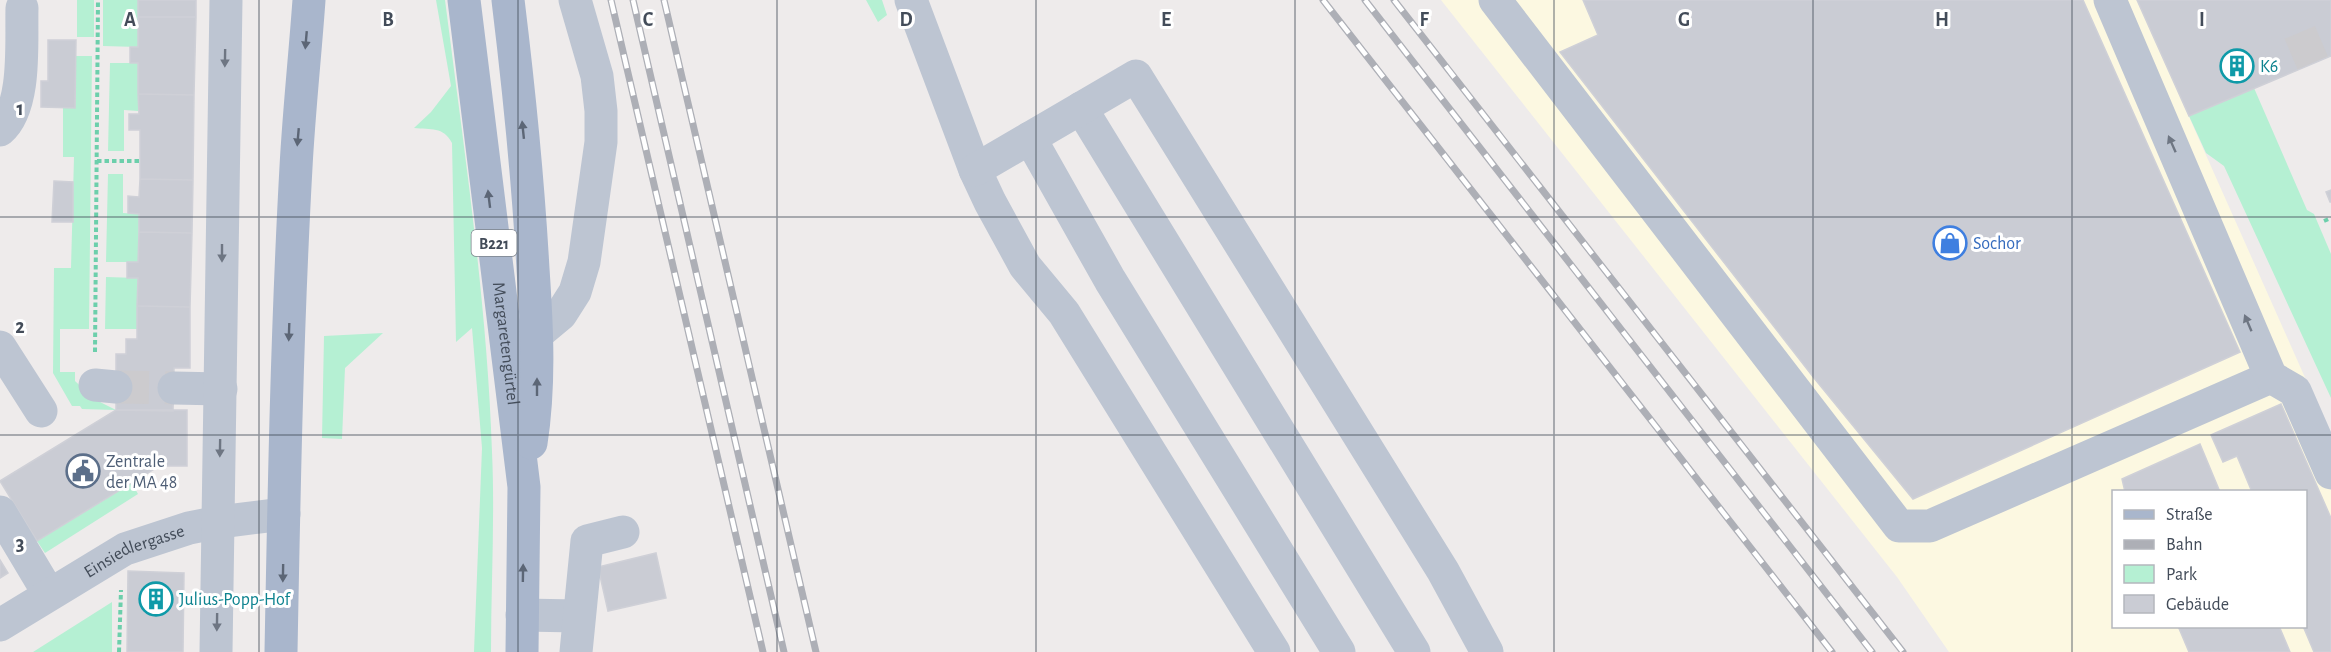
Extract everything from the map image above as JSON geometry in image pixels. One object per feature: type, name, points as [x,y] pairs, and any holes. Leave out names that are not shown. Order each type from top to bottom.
[{"type":"main road","points":[[281,652],[292,231],[309,0]]},
{"type":"main road","name":"Margaretengürtel","points":[[464,0],[524,487],[522,652]]},
{"type":"main road","name":"B221","points":[[508,0],[528,175],[537,334],[537,404],[524,487]]},
{"type":"street","points":[[216,652],[226,0]]},
{"type":"street","points":[[537,334],[561,314],[575,292],[584,262],[601,142],[601,111],[597,76],[575,0]]},
{"type":"street","points":[[911,0],[975,170],[1025,266],[1064,313],[1274,652]]},
{"type":"street","points":[[1495,0],[1899,526],[1930,526],[2271,377]]},
{"type":"street","points":[[2110,0],[2271,377],[2295,391],[2331,473]]},
{"type":"street","points":[[0,130],[5,126],[19,96],[22,8]]},
{"type":"street","points":[[975,170],[1136,76],[1443,571],[1487,652]]},
{"type":"street","points":[[1081,108],[1414,652]]},
{"type":"street","points":[[1030,138],[1110,280],[1339,652]]},
{"type":"street","points":[[0,347],[41,411]]},
{"type":"street","points":[[174,388],[221,389]]},
{"type":"street","points":[[0,512],[49,594]]},
{"type":"street","name":"Einsiedlergasse","points":[[0,625],[121,552],[189,528],[284,514]]},
{"type":"street","points":[[576,652],[587,541],[623,532]]},
{"type":"street","points":[[522,615],[578,616]]},
{"type":"path","points":[[98,0],[97,161],[105,386]]},
{"type":"path","points":[[97,161],[140,161]]},
{"type":"path","points":[[2324,221],[2331,218]]},
{"type":"path","points":[[119,652],[121,552]]},
{"type":"shaded area","name":"Sochor","points":[[1441,0],[2137,0],[2331,436],[2331,652],[1949,652],[1897,577]]},
{"type":"green space","points":[[77,0],[94,0],[94,37],[77,37]]},
{"type":"green space","points":[[103,0],[138,0],[138,47],[103,46]]},
{"type":"green space","points":[[436,0],[445,0],[474,226],[485,339],[493,477],[491,652],[474,652],[482,448],[472,328],[456,342],[452,143],[441,131],[414,128],[431,112],[451,86]]},
{"type":"green space","points":[[866,0],[882,0],[887,15],[878,22]]},
{"type":"green space","points":[[76,56],[92,56],[89,329],[60,329],[60,372],[75,372],[75,381],[94,399],[116,410],[82,409],[80,406],[72,406],[53,373],[54,268],[71,268],[74,157],[63,157],[63,107],[75,107]]},
{"type":"green space","points":[[110,63],[138,63],[138,111],[124,110],[124,151],[108,151]]},
{"type":"green space","points":[[2254,88],[2307,210],[2314,214],[2331,254],[2331,398],[2224,166],[2206,153],[2189,116]]},
{"type":"green space","points":[[108,174],[123,174],[123,213],[139,214],[138,262],[106,262]]},
{"type":"green space","points":[[106,277],[138,278],[137,329],[105,329]]},
{"type":"green space","points":[[383,333],[345,368],[342,439],[322,438],[324,336]]},
{"type":"green space","points":[[132,483],[138,494],[45,553],[37,541]]},
{"type":"green space","points":[[112,602],[112,652],[33,652]]},
{"type":"building","points":[[138,0],[196,0],[196,17],[138,17]]},
{"type":"building","name":"Sochor","points":[[1583,0],[2083,0],[2240,352],[1913,499],[1814,378],[1560,52],[1598,35]]},
{"type":"building","name":"K6","points":[[2137,0],[2331,0],[2331,56],[2189,116]]},
{"type":"building","points":[[138,17],[196,17],[194,95],[138,94],[138,63],[130,63],[130,47],[138,47]]},
{"type":"building","points":[[48,40],[76,40],[75,108],[41,107],[41,81],[48,81]]},
{"type":"building","points":[[138,94],[194,95],[193,180],[140,179],[140,130],[129,130],[129,114],[139,114]]},
{"type":"building","points":[[140,179],[193,180],[192,233],[139,232],[139,214],[128,213],[128,196],[139,197]]},
{"type":"building","points":[[54,181],[73,182],[73,222],[52,222]]},
{"type":"building","points":[[2331,190],[2331,202],[2330,202],[2326,192]]},
{"type":"building","points":[[139,232],[192,233],[190,307],[137,306],[138,278],[127,278],[127,262],[138,262]]},
{"type":"building","points":[[137,306],[190,307],[190,368],[174,368],[173,411],[116,410],[116,354],[126,354],[126,339],[137,339]]},
{"type":"building","points":[[2281,404],[2331,518],[2331,652],[2314,652],[2304,628],[2307,628],[2307,490],[2251,490],[2237,456],[2223,462],[2211,435]]},
{"type":"building","name":"Zentrale der MA 48","points":[[116,410],[187,410],[187,466],[159,466],[37,541],[0,481]]},
{"type":"building","points":[[2200,444],[2219,490],[2125,490],[2122,479]]},
{"type":"building","points":[[656,553],[666,598],[608,611],[598,567]]},
{"type":"building","points":[[0,560],[8,573],[0,578]]},
{"type":"building","name":"Julius-Popp-Hof","points":[[128,571],[184,573],[183,652],[127,652]]},
{"type":"building","points":[[2179,628],[2280,628],[2290,652],[2189,652]]},
{"type":"tunnel","points":[[2291,54],[2331,37]]},
{"type":"tunnel","points":[[116,387],[174,388]]},
{"type":"railway","points":[[611,0],[763,652]]},
{"type":"railway","points":[[633,0],[784,652]]},
{"type":"railway","points":[[664,0],[816,652]]},
{"type":"railway","points":[[1323,0],[1832,652]]},
{"type":"railway","points":[[1365,0],[1872,652]]},
{"type":"railway","points":[[1394,0],[1903,652]]},
{"type":"place","name":"K6","points":[[2237,66]]},
{"type":"place","name":"Sochor","points":[[1950,243]]},
{"type":"place","name":"Zentrale der MA 48","points":[[83,471]]},
{"type":"place","name":"Julius-Popp-Hof","points":[[156,599]]}]
